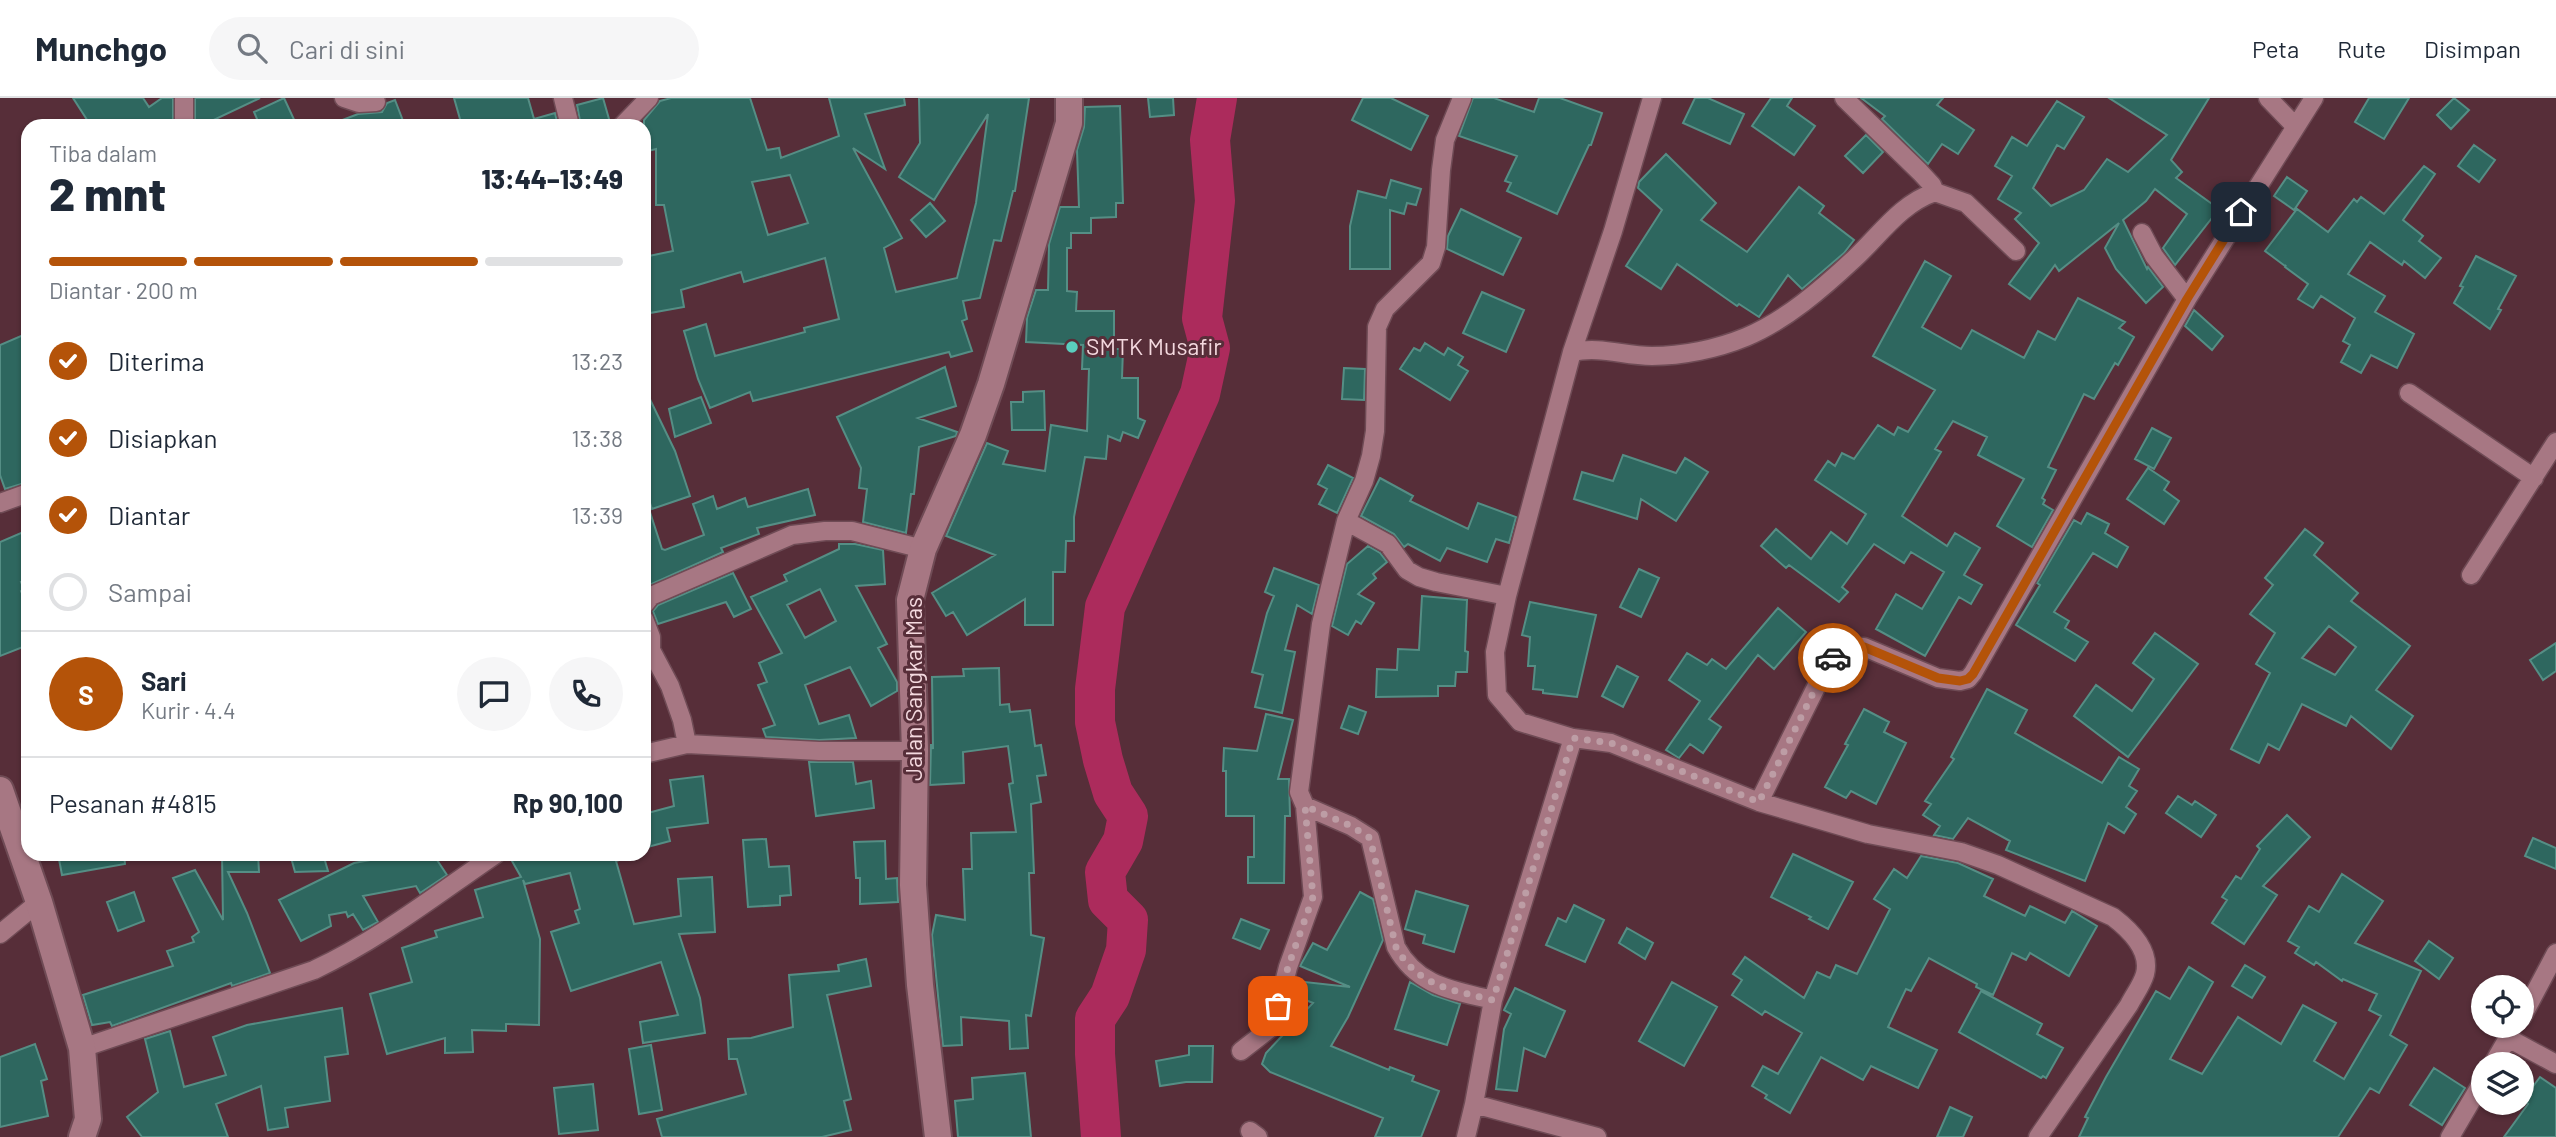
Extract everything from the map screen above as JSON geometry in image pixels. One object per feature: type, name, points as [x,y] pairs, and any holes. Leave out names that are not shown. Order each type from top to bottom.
[{"type":"street","points":[[184,98],[184,119]]},
{"type":"street","points":[[344,98],[359,103],[376,102]]},
{"type":"street","points":[[563,98],[568,119]]},
{"type":"street","points":[[629,119],[649,98]]},
{"type":"street","name":"Jalan Sangkar Mas","points":[[938,1137],[922,998],[913,885],[915,751],[910,600],[923,548],[974,435],[991,384],[1069,123],[1069,98]]},
{"type":"street","points":[[1241,1051],[1273,1026],[1288,967],[1313,897],[1305,806],[1299,792],[1321,624],[1346,521],[1364,481],[1371,456],[1375,431],[1377,327],[1384,309],[1430,264],[1436,247],[1441,170],[1446,140],[1462,98]]},
{"type":"street","points":[[1652,98],[1613,231],[1572,352],[1507,596],[1495,652],[1497,695],[1520,722],[1573,738],[1611,743],[1759,802],[1868,834],[1961,852],[1998,864],[2113,917],[2138,941],[2146,971],[2129,1005],[2038,1137]]},
{"type":"street","points":[[1844,98],[1920,172],[1935,192]]},
{"type":"street","points":[[2268,98],[2295,126]]},
{"type":"street","points":[[1759,802],[1827,665],[1838,652],[1864,647],[1949,681],[1968,679],[1973,674],[2187,299],[2314,98]]},
{"type":"street","points":[[1572,352],[1592,348],[1650,356],[1681,354],[1748,337],[1791,311],[1854,259],[1907,205],[1935,192],[1951,195],[1966,203],[2015,251]]},
{"type":"street","points":[[2142,233],[2154,256],[2187,299]]},
{"type":"street","points":[[2409,393],[2533,478]]},
{"type":"street","points":[[2471,575],[2556,442]]},
{"type":"street","points":[[0,503],[21,496]]},
{"type":"street","points":[[1346,521],[1388,544],[1407,570],[1419,577],[1436,583],[1507,596]]},
{"type":"street","points":[[651,596],[792,535],[852,531],[923,548]]},
{"type":"street","points":[[651,650],[670,686],[687,744]]},
{"type":"street","points":[[1466,1137],[1493,1000],[1573,738]]},
{"type":"street","points":[[651,752],[687,744],[819,751],[915,751]]},
{"type":"street","points":[[0,790],[21,849]]},
{"type":"street","points":[[1305,806],[1351,826],[1370,838],[1396,947],[1404,962],[1435,985],[1493,1000]]},
{"type":"street","points":[[25,861],[40,902],[82,1048],[89,1119],[82,1137]]},
{"type":"street","points":[[82,1048],[314,970],[350,953],[484,861]]},
{"type":"street","points":[[0,933],[40,902]]},
{"type":"street","points":[[2534,994],[2556,953]]},
{"type":"street","points":[[2521,1038],[2556,1063]]},
{"type":"street","points":[[2450,1137],[2471,1101]]},
{"type":"street","points":[[1474,1104],[1597,1137]]},
{"type":"building","points":[[73,98],[143,98],[149,107],[162,98],[173,98],[173,119],[86,119]]},
{"type":"building","points":[[195,98],[260,98],[216,119],[195,119]]},
{"type":"building","points":[[284,98],[294,119],[257,119],[254,112]]},
{"type":"building","points":[[454,98],[528,98],[534,119],[460,119]]},
{"type":"building","points":[[603,98],[609,119],[580,119],[577,105]]},
{"type":"building","points":[[671,98],[750,98],[767,150],[779,148],[781,158],[839,136],[829,98],[904,98],[905,105],[865,114],[885,169],[853,148],[902,238],[884,248],[896,292],[957,278],[976,203],[988,114],[934,200],[899,177],[920,143],[919,98],[1029,98],[1015,191],[1001,241],[994,240],[980,298],[963,301],[967,319],[962,321],[972,351],[951,357],[949,352],[753,401],[750,392],[710,408],[684,331],[706,324],[715,356],[805,332],[804,328],[839,319],[825,258],[744,282],[741,272],[681,290],[684,307],[651,313],[651,256],[673,251],[664,205],[656,205],[656,149],[651,150],[651,119],[645,119],[660,101]],"holes":[[[790,175],[808,223],[768,235],[752,182]]]},
{"type":"building","points":[[1148,98],[1173,98],[1174,115],[1150,117]]},
{"type":"building","points":[[1363,98],[1391,98],[1428,116],[1411,150],[1352,120]]},
{"type":"building","points":[[1473,98],[1494,98],[1534,112],[1539,98],[1560,98],[1602,113],[1591,145],[1557,214],[1507,191],[1511,183],[1505,181],[1517,156],[1459,136]]},
{"type":"building","points":[[1695,98],[1708,98],[1744,114],[1730,144],[1683,123]]},
{"type":"building","points":[[1771,98],[1792,98],[1787,106],[1815,126],[1794,155],[1752,126]]},
{"type":"building","points":[[1861,98],[1943,98],[1937,105],[1974,130],[1958,154],[1942,144],[1928,164],[1882,119],[1885,116]]},
{"type":"building","points":[[2109,98],[2209,98],[2171,160],[2182,172],[2176,178],[2219,209],[2175,265],[2163,248],[2187,214],[2155,189],[2146,201],[2123,220],[2147,269],[2148,267],[2163,287],[2146,303],[2116,269],[2105,248],[2119,223],[2059,271],[2055,265],[2030,299],[2009,284],[2039,243],[2015,219],[2021,213],[1998,199],[2012,176],[1995,166],[2012,137],[2027,146],[2057,101],[2084,117],[2064,149],[2057,145],[2033,188],[2051,206],[2084,190],[2107,159],[2128,172],[2167,135]]},
{"type":"building","points":[[2369,98],[2409,98],[2384,139],[2355,122]]},
{"type":"building","points":[[2454,98],[2469,110],[2451,129],[2437,115]]},
{"type":"building","points":[[395,100],[402,119],[345,119],[358,114],[382,112],[387,103]]},
{"type":"building","points":[[1120,106],[1123,203],[1116,203],[1116,217],[1091,218],[1091,233],[1071,233],[1071,248],[1067,248],[1067,291],[1077,292],[1076,311],[1114,311],[1114,349],[1123,349],[1122,378],[1138,378],[1138,418],[1145,421],[1138,438],[1123,432],[1120,441],[1108,436],[1106,459],[1085,457],[1074,517],[1074,541],[1066,541],[1065,572],[1053,572],[1053,625],[1025,625],[1025,599],[967,635],[953,612],[946,616],[932,593],[995,555],[946,536],[987,443],[1008,451],[1003,464],[1045,471],[1051,425],[1087,431],[1089,369],[1082,369],[1083,345],[1026,342],[1027,318],[1036,290],[1048,290],[1049,244],[1060,207],[1079,207],[1077,150],[1084,127],[1085,107]]},
{"type":"building","points":[[555,113],[556,119],[534,119]]},
{"type":"building","points":[[1866,135],[1883,152],[1863,173],[1845,156]]},
{"type":"building","points":[[2474,145],[2495,160],[2479,182],[2458,166]]},
{"type":"building","points":[[1666,154],[1716,203],[1701,220],[1747,252],[1799,187],[1824,206],[1819,213],[1854,240],[1844,253],[1802,289],[1788,275],[1759,317],[1739,304],[1737,306],[1677,264],[1661,289],[1626,266],[1662,210],[1638,188],[1639,182]]},
{"type":"building","points":[[2424,166],[2435,174],[2403,220],[2423,236],[2419,241],[2441,258],[2425,278],[2404,261],[2402,265],[2370,242],[2348,274],[2385,296],[2375,312],[2414,334],[2397,368],[2371,355],[2361,373],[2341,362],[2350,345],[2343,341],[2355,318],[2321,296],[2313,308],[2298,299],[2308,284],[2265,251],[2297,209],[2328,232],[2354,199],[2357,202],[2361,197],[2384,214]]},
{"type":"building","points":[[2287,177],[2307,191],[2294,210],[2274,196]]},
{"type":"building","points":[[1391,180],[1421,189],[1416,205],[1407,203],[1404,214],[1390,210],[1390,269],[1350,269],[1350,226],[1358,191],[1386,198]]},
{"type":"building","points":[[930,203],[945,221],[926,237],[911,220]]},
{"type":"building","points":[[1461,209],[1521,238],[1503,275],[1447,249],[1448,236]]},
{"type":"building","points":[[2476,256],[2516,276],[2490,329],[2454,303]]},
{"type":"building","points":[[1925,261],[1951,276],[1922,327],[1961,349],[1972,330],[2024,358],[2038,331],[2055,340],[2078,298],[2125,322],[2119,328],[2134,337],[2094,399],[2084,394],[2048,467],[2056,470],[2042,498],[2045,500],[2043,504],[2053,510],[2032,547],[1997,526],[2024,479],[1978,455],[1987,437],[1953,421],[1935,449],[1941,452],[1902,516],[1947,546],[1955,533],[1980,548],[1964,575],[1982,585],[1971,604],[1959,597],[1925,656],[1876,629],[1896,594],[1922,609],[1944,572],[1911,552],[1904,563],[1874,544],[1842,587],[1848,592],[1839,602],[1789,565],[1786,568],[1761,546],[1776,529],[1811,559],[1831,532],[1847,544],[1866,514],[1815,480],[1828,461],[1835,466],[1842,453],[1854,459],[1878,425],[1894,435],[1898,427],[1908,432],[1935,390],[1873,356]]},
{"type":"building","points":[[1482,292],[1524,310],[1506,352],[1463,333]]},
{"type":"building","points":[[2194,310],[2223,336],[2212,350],[2185,326]]},
{"type":"building","points":[[21,336],[21,484],[5,489],[0,475],[0,345]]},
{"type":"building","points":[[1425,343],[1444,355],[1448,348],[1463,357],[1458,365],[1468,371],[1450,400],[1400,369],[1414,348],[1420,351]]},
{"type":"building","points":[[945,367],[956,406],[918,418],[957,432],[956,436],[919,447],[906,533],[863,522],[867,489],[859,488],[861,468],[837,417]]},
{"type":"building","points":[[1344,368],[1365,369],[1364,400],[1342,399]]},
{"type":"building","points":[[1044,391],[1045,430],[1012,430],[1011,402],[1023,402],[1023,392]]},
{"type":"building","points":[[701,397],[711,423],[675,437],[669,409]]},
{"type":"building","points":[[651,401],[675,451],[690,496],[652,509]]},
{"type":"building","points":[[2152,428],[2171,438],[2154,469],[2135,459]]},
{"type":"building","points":[[1623,455],[1676,473],[1685,458],[1708,472],[1676,521],[1641,499],[1637,519],[1574,499],[1582,472],[1613,481]]},
{"type":"building","points":[[1328,465],[1353,478],[1337,513],[1319,504],[1327,489],[1318,484]]},
{"type":"building","points":[[2148,468],[2169,482],[2164,490],[2179,501],[2164,524],[2127,499]]},
{"type":"building","points":[[1380,478],[1413,496],[1410,501],[1468,529],[1478,503],[1516,517],[1509,543],[1496,539],[1487,562],[1447,548],[1440,561],[1408,544],[1404,547],[1394,534],[1361,516]]},
{"type":"building","points":[[808,489],[815,515],[757,528],[759,534],[721,548],[723,552],[651,584],[651,515],[662,549],[665,550],[704,535],[693,504],[713,496],[717,509],[745,498],[748,507]]},
{"type":"building","points":[[2087,513],[2109,524],[2105,533],[2128,547],[2117,567],[2093,553],[2054,612],[2069,621],[2065,628],[2088,642],[2075,661],[2016,625],[2074,520],[2081,524]]},
{"type":"building","points":[[2305,529],[2323,543],[2314,555],[2358,593],[2351,601],[2410,646],[2376,690],[2413,716],[2391,749],[2351,716],[2346,726],[2302,704],[2279,750],[2268,744],[2259,763],[2231,749],[2270,673],[2256,664],[2275,633],[2250,614],[2273,585],[2265,578]],"holes":[[[2329,626],[2356,647],[2335,675],[2302,658]]]},
{"type":"building","points":[[21,533],[21,648],[0,656],[0,542]]},
{"type":"building","points":[[839,544],[855,544],[883,550],[885,584],[856,586],[887,644],[878,648],[897,682],[897,691],[871,706],[850,667],[805,685],[819,724],[849,715],[856,738],[819,740],[766,737],[763,729],[775,725],[758,685],[767,682],[759,663],[782,653],[751,597],[787,581],[784,575],[839,549]],"holes":[[[820,589],[836,621],[805,638],[787,605]]]},
{"type":"building","points":[[1368,546],[1380,553],[1387,562],[1373,574],[1376,578],[1358,594],[1374,603],[1361,624],[1356,621],[1348,635],[1332,626],[1347,564]]},
{"type":"building","points":[[1274,568],[1319,585],[1312,614],[1297,605],[1285,650],[1295,652],[1282,713],[1255,707],[1263,675],[1252,672],[1274,596],[1265,592]]},
{"type":"building","points":[[1639,569],[1659,578],[1641,617],[1620,607]]},
{"type":"building","points":[[733,573],[751,609],[734,617],[726,602],[658,624],[653,611],[658,605]]},
{"type":"building","points":[[1422,596],[1467,600],[1467,672],[1456,672],[1455,686],[1438,686],[1438,696],[1376,697],[1377,669],[1397,670],[1398,649],[1419,650]]},
{"type":"building","points":[[1530,602],[1596,615],[1577,697],[1543,693],[1543,690],[1533,689],[1535,666],[1528,666],[1530,637],[1522,635]]},
{"type":"building","points":[[1778,608],[1806,632],[1774,669],[1758,655],[1709,719],[1721,727],[1703,753],[1690,744],[1679,758],[1666,750],[1700,701],[1669,680],[1687,653],[1707,665],[1712,659],[1726,669]]},
{"type":"building","points":[[2155,633],[2198,664],[2128,757],[2074,716],[2096,685],[2132,711],[2154,679],[2133,663]]},
{"type":"building","points":[[2556,643],[2556,671],[2543,680],[2530,660]]},
{"type":"building","points":[[1617,666],[1638,677],[1623,707],[1602,696]]},
{"type":"building","points":[[999,668],[1000,705],[1009,704],[1010,712],[1030,710],[1035,746],[1041,745],[1046,775],[1037,776],[1041,802],[1031,804],[1034,873],[1029,873],[1031,935],[1044,938],[1031,1016],[1026,1015],[1028,1048],[1010,1049],[1009,1021],[961,1017],[962,1045],[943,1046],[932,935],[936,915],[965,920],[963,869],[972,869],[971,833],[1016,832],[1009,784],[1013,783],[1008,746],[963,752],[964,783],[930,785],[931,744],[933,749],[932,677],[964,676],[963,669]]},
{"type":"building","points":[[1987,689],[2027,710],[2015,733],[2102,783],[2119,757],[2139,769],[2129,786],[2137,791],[2126,807],[2136,814],[2124,833],[2108,823],[2085,881],[2006,850],[2010,841],[1968,818],[1953,839],[1934,835],[1940,826],[1923,815],[1931,804],[1925,801],[1954,759],[1951,757]]},
{"type":"building","points":[[1349,706],[1366,712],[1358,734],[1341,728]]},
{"type":"building","points":[[1864,709],[1889,722],[1884,732],[1906,743],[1876,804],[1851,791],[1846,798],[1825,787]]},
{"type":"building","points":[[1266,714],[1293,720],[1278,779],[1289,779],[1290,816],[1285,816],[1284,883],[1248,883],[1248,857],[1254,857],[1254,816],[1226,816],[1224,748],[1257,751]]},
{"type":"building","points":[[809,762],[853,762],[856,784],[871,781],[874,808],[816,816]]},
{"type":"building","points":[[703,776],[708,823],[667,828],[670,841],[651,846],[651,812],[674,806],[670,780]]},
{"type":"building","points":[[2178,796],[2192,805],[2195,801],[2216,815],[2201,837],[2166,813]]},
{"type":"building","points":[[2287,815],[2310,837],[2263,886],[2277,895],[2244,944],[2212,923],[2227,900],[2222,897],[2236,876],[2241,879],[2260,849],[2257,846]]},
{"type":"building","points":[[2533,838],[2556,848],[2556,869],[2525,856]]},
{"type":"building","points":[[766,839],[769,867],[789,866],[791,895],[780,896],[780,905],[748,907],[743,840]]},
{"type":"building","points":[[885,841],[886,879],[897,878],[898,902],[860,904],[860,878],[856,878],[854,842]]},
{"type":"building","points":[[1793,854],[1853,882],[1828,929],[1809,919],[1811,917],[1771,897]]},
{"type":"building","points":[[1921,856],[1958,863],[1993,879],[1984,896],[2025,916],[2030,906],[2065,923],[2072,911],[2097,926],[2069,976],[2030,953],[2026,960],[2012,953],[1993,995],[1929,958],[1911,991],[1906,989],[1888,1027],[1937,1050],[1918,1088],[1871,1066],[1863,1080],[1821,1057],[1790,1113],[1765,1098],[1767,1095],[1752,1086],[1763,1066],[1778,1074],[1802,1033],[1765,1011],[1762,1015],[1732,995],[1742,980],[1733,974],[1745,957],[1804,998],[1817,972],[1830,978],[1836,965],[1857,974],[1890,909],[1874,899],[1894,869],[1907,878]]},
{"type":"building","points":[[59,861],[125,861],[125,864],[62,875]]},
{"type":"building","points":[[222,861],[258,861],[259,872],[228,872],[270,973],[232,986],[231,983],[112,1026],[110,1022],[92,1025],[83,995],[173,966],[167,951],[194,942],[192,937],[199,932],[173,878],[195,870],[223,920]]},
{"type":"building","points":[[292,861],[325,861],[328,871],[295,872]]},
{"type":"building","points":[[438,861],[447,875],[420,893],[416,886],[363,896],[378,922],[363,930],[353,914],[348,917],[346,912],[329,915],[331,926],[301,941],[279,900],[354,863]]},
{"type":"building","points":[[512,861],[616,861],[634,924],[681,916],[678,879],[712,877],[715,932],[679,934],[700,998],[705,1033],[643,1043],[640,1022],[678,1015],[661,962],[571,991],[551,932],[579,923],[575,911],[580,909],[570,873],[525,884],[523,880],[540,939],[539,1025],[506,1024],[506,1031],[472,1030],[473,1052],[445,1053],[445,1038],[387,1054],[370,994],[412,982],[402,948],[437,937],[435,931],[483,917],[475,890],[521,877]]},
{"type":"building","points":[[2342,874],[2383,901],[2355,943],[2421,971],[2390,1035],[2407,1045],[2379,1093],[2370,1088],[2338,1137],[2079,1137],[2088,1118],[2085,1117],[2106,1077],[2156,991],[2170,999],[2189,967],[2213,982],[2170,1059],[2202,1074],[2238,1017],[2281,1044],[2303,1005],[2336,1023],[2314,1061],[2344,1079],[2381,1016],[2369,1010],[2377,994],[2343,979],[2342,981],[2316,962],[2314,965],[2295,953],[2299,947],[2288,941],[2309,906],[2319,912]]},
{"type":"building","points":[[1416,891],[1468,906],[1454,952],[1423,943],[1425,935],[1405,929]]},
{"type":"building","points":[[134,892],[144,921],[118,931],[107,902]]},
{"type":"building","points":[[1360,892],[1373,899],[1383,940],[1348,1017],[1331,1046],[1389,1070],[1390,1067],[1414,1076],[1412,1081],[1439,1091],[1421,1137],[1375,1137],[1383,1118],[1270,1072],[1262,1064],[1266,1053],[1313,1003],[1293,995],[1296,981],[1350,987],[1300,966],[1313,943],[1327,950]]},
{"type":"building","points":[[1574,905],[1604,920],[1585,962],[1546,945],[1558,918],[1566,922]]},
{"type":"building","points":[[1241,919],[1269,930],[1260,949],[1233,938]]},
{"type":"building","points":[[1627,928],[1653,943],[1645,959],[1619,943]]},
{"type":"building","points":[[2429,941],[2453,958],[2439,979],[2415,961]]},
{"type":"building","points":[[866,959],[871,986],[827,995],[851,1099],[844,1101],[851,1130],[822,1137],[662,1137],[657,1119],[746,1094],[737,1059],[729,1059],[728,1039],[751,1038],[793,1027],[789,975],[839,971],[838,965]]},
{"type":"building","points":[[2245,965],[2265,977],[2252,998],[2232,986]]},
{"type":"building","points":[[1410,982],[1433,995],[1460,1004],[1447,1045],[1395,1029]]},
{"type":"building","points":[[1672,982],[1717,1007],[1684,1066],[1639,1041]]},
{"type":"building","points":[[1515,988],[1565,1011],[1545,1057],[1524,1048],[1517,1091],[1496,1089],[1504,1029],[1511,1014],[1504,1010]]},
{"type":"building","points":[[1981,991],[2042,1024],[2037,1034],[2063,1048],[2046,1078],[2041,1078],[1959,1032]]},
{"type":"building","points":[[342,1008],[348,1054],[325,1057],[330,1101],[285,1108],[288,1127],[268,1130],[261,1086],[216,1104],[228,1137],[142,1137],[127,1117],[158,1092],[145,1039],[170,1031],[184,1087],[226,1075],[213,1037],[247,1025]]},
{"type":"building","points":[[35,1044],[47,1079],[41,1081],[48,1116],[0,1127],[0,1057]]},
{"type":"building","points":[[651,1045],[662,1110],[639,1114],[629,1049]]},
{"type":"building","points":[[1189,1046],[1213,1046],[1212,1082],[1160,1086],[1156,1061],[1189,1055]]},
{"type":"building","points":[[2434,1068],[2465,1088],[2442,1125],[2410,1105]]},
{"type":"building","points":[[1025,1073],[1031,1137],[958,1137],[955,1101],[973,1099],[972,1078]]},
{"type":"building","points":[[2540,1077],[2556,1088],[2556,1137],[2504,1137],[2520,1115],[2534,1115],[2534,1085]]},
{"type":"building","points":[[593,1084],[598,1130],[559,1134],[554,1088]]},
{"type":"building","points":[[1950,1107],[1972,1117],[1963,1137],[1937,1137]]},
{"type":"waterway","points":[[1101,1137],[1095,1019],[1110,996],[1126,950],[1128,920],[1108,900],[1105,872],[1123,841],[1128,816],[1113,793],[1103,760],[1095,722],[1095,689],[1105,607],[1200,394],[1210,348],[1202,318],[1215,201],[1210,140],[1217,98]]},
{"type":"way so far","points":[[1278,1006],[1288,967],[1313,897],[1305,806],[1364,832],[1370,838],[1396,947],[1404,962],[1435,985],[1493,1000],[1573,738],[1611,743],[1759,802],[1827,665],[1833,658]]},
{"type":"place","name":"SMTK Musafir","points":[[1072,347]]},
{"type":"route","points":[[1833,658],[1838,652],[1849,648],[1864,647],[1949,681],[1968,679],[1973,674],[2187,299],[2241,212]]}]
